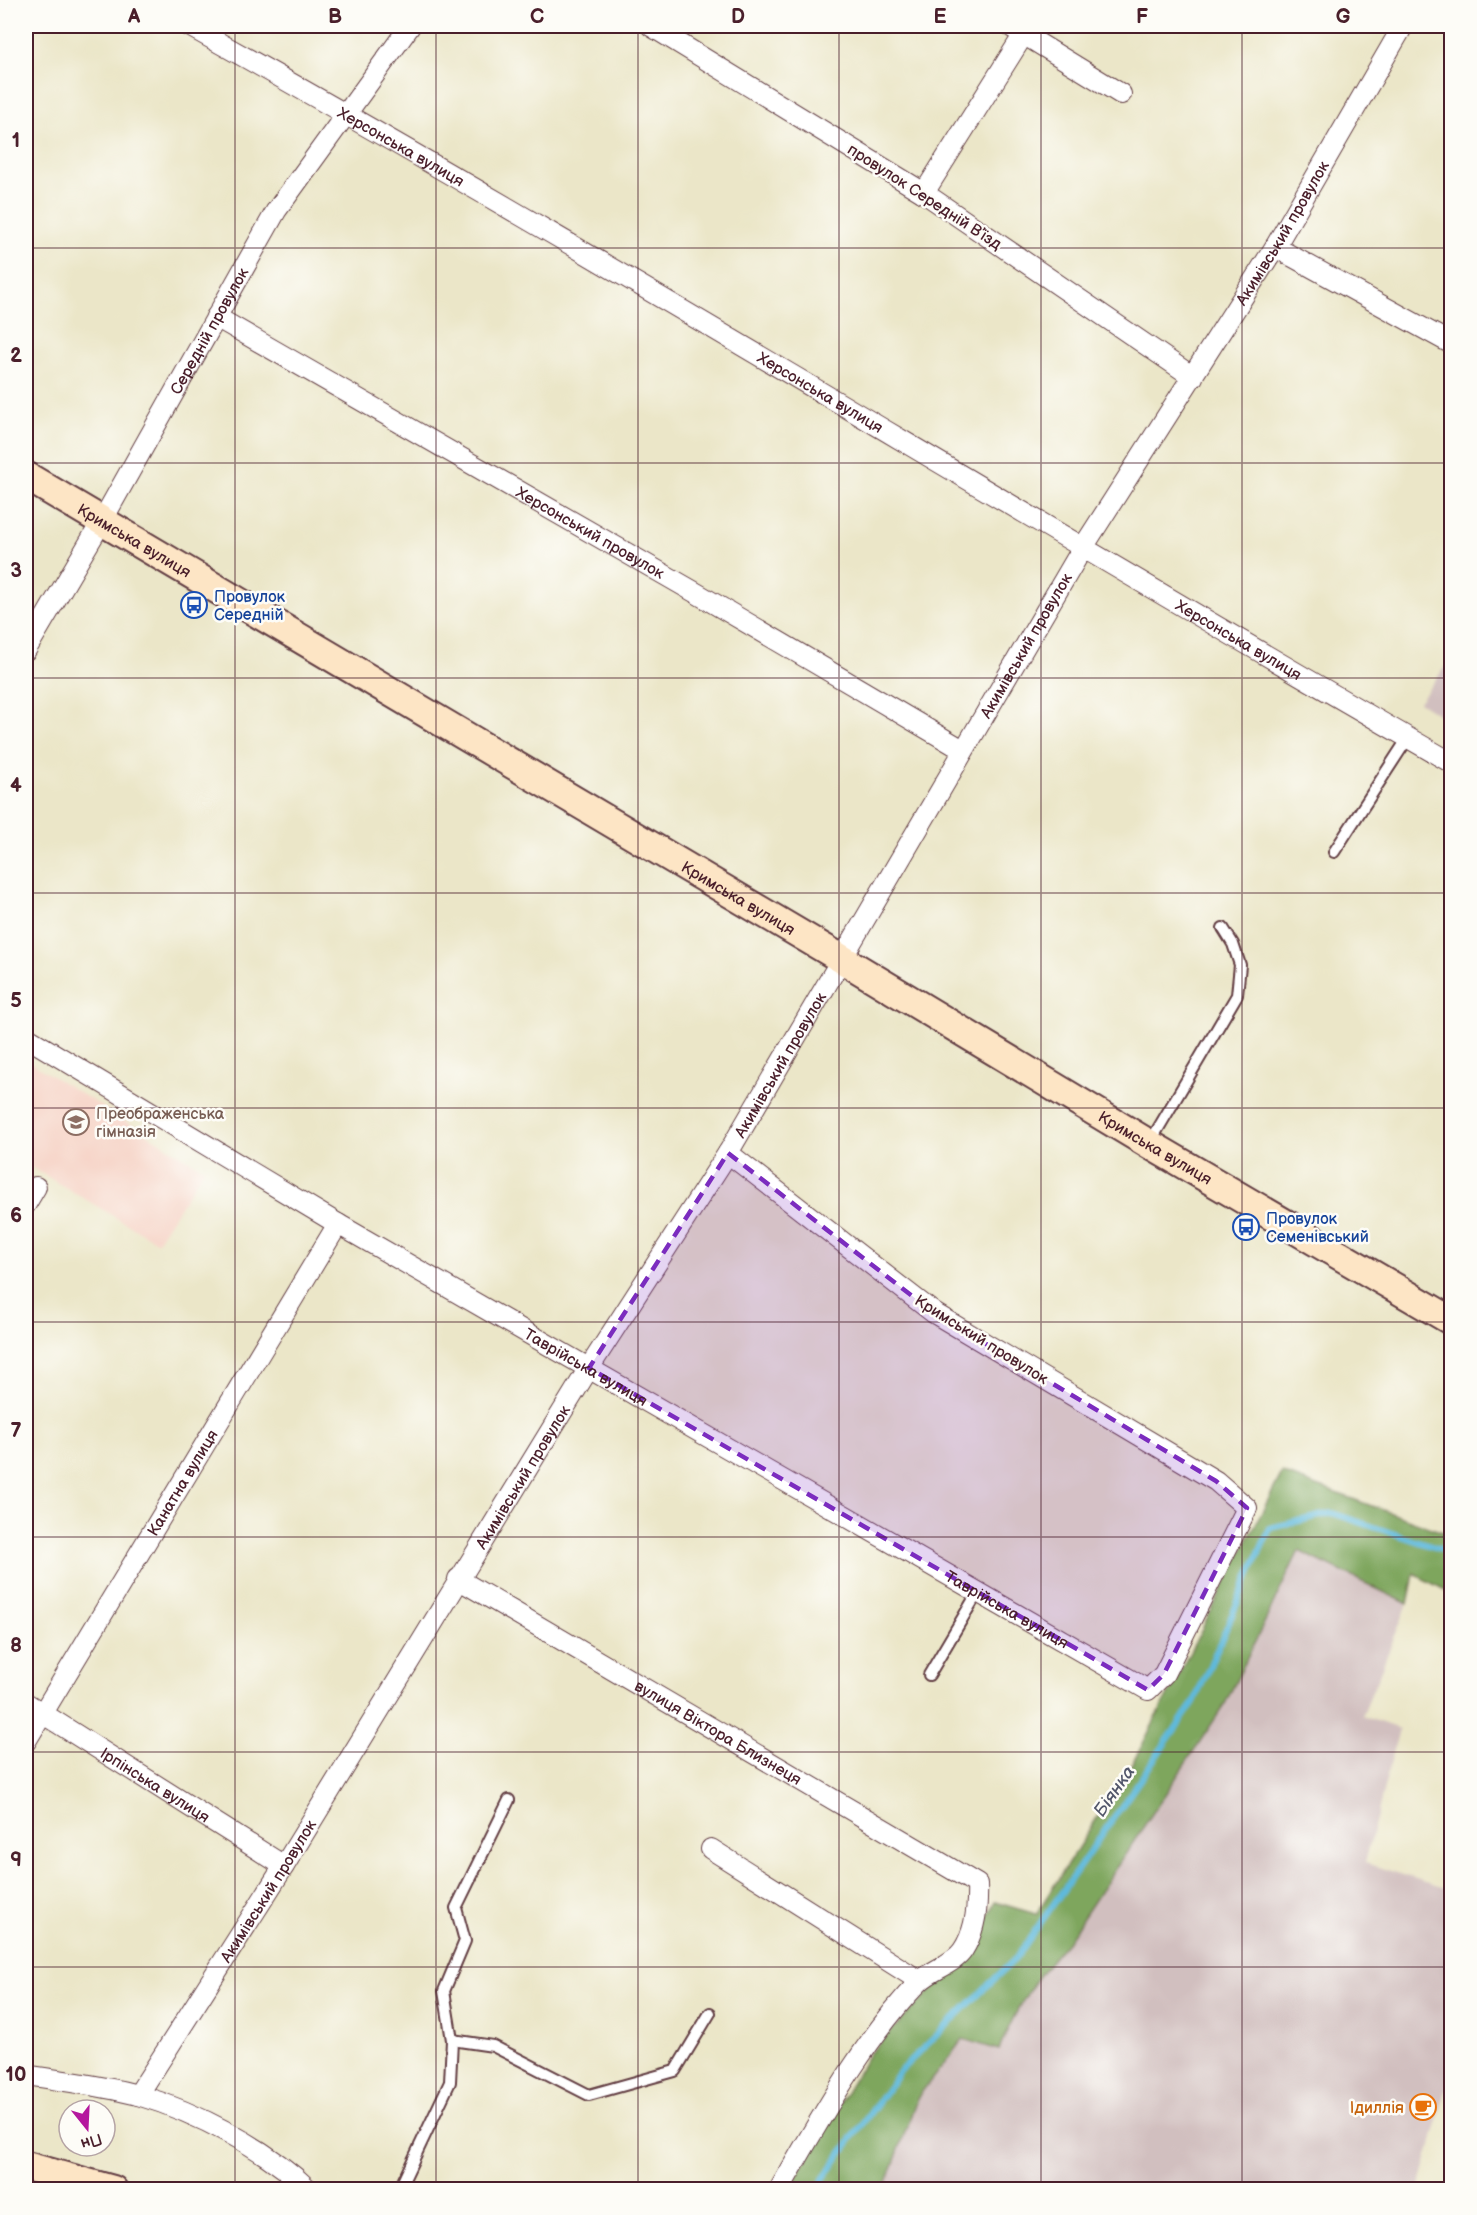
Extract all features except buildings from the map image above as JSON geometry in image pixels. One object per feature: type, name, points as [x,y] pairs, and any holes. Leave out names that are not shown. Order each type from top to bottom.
[{"type":"street","name":"Херсонська вулиця","points":[[189,26],[348,114],[1082,549],[1452,763]]},
{"type":"street","name":"Середній провулок","points":[[26,650],[102,521],[276,211],[410,26]]},
{"type":"street","name":"провулок Середній Вʼїзд","points":[[651,26],[924,193],[1193,377]]},
{"type":"street","name":"Акимівський провулок","points":[[138,2095],[284,1866],[589,1368],[728,1154],[1082,549],[1275,247],[1403,26]]},
{"type":"street","points":[[924,193],[1017,30],[1121,94]]},
{"type":"street","points":[[1275,247],[1452,344]]},
{"type":"street","name":"Херсонський провулок","points":[[216,317],[699,594],[963,750]]},
{"type":"street","name":"Кримська вулиця","points":[[26,476],[842,959],[1149,1144],[1452,1321]]},
{"type":"street","name":"Таврійська вулиця","points":[[26,1036],[338,1224],[1148,1690]]},
{"type":"street","name":"Кримський провулок","points":[[728,1154],[934,1313],[1216,1481],[1247,1508],[1164,1674],[1148,1690]]},
{"type":"street","name":"Канатна вулиця","points":[[26,1742],[34,1707],[338,1224]]},
{"type":"street","name":"вулиця Віктора Близнеця","points":[[458,1579],[977,1884],[978,1912],[963,1951],[920,1980]]},
{"type":"street","name":"Ірпінська вулиця","points":[[34,1707],[284,1866]]},
{"type":"street","points":[[711,1849],[920,1980],[870,2043],[814,2129],[779,2190]]},
{"type":"street","points":[[26,2075],[138,2095],[225,2130],[287,2169],[309,2190]]},
{"type":"street","points":[[26,2166],[113,2190]]},
{"type":"lane","points":[[1334,852],[1408,738]]},
{"type":"lane","points":[[1149,1144],[1237,995],[1240,965],[1233,944],[1223,928]]},
{"type":"lane","points":[[929,1675],[978,1592]]},
{"type":"lane","points":[[399,2190],[450,2082],[452,2040],[444,1991],[465,1941],[456,1908],[509,1800]]},
{"type":"lane","points":[[452,2040],[494,2046],[589,2095],[675,2071],[710,2013]]},
{"type":"highlighted area","points":[[728,1153],[934,1313],[1216,1481],[1247,1508],[1164,1674],[1148,1690],[589,1368]]},
{"type":"shaded area","points":[[1451,659],[1451,722],[1419,702]]},
{"type":"shaded area","name":"Преображенська гімназія","points":[[26,1060],[204,1169],[157,1242],[31,1167],[26,1175]]},
{"type":"shaded area","points":[[1299,1551],[1408,1604],[1362,1716],[1399,1729],[1365,1863],[1451,1890],[1451,2072],[1419,2189],[885,2190],[917,2098],[963,2038],[999,2050],[1011,2020],[1043,1968],[1067,1942],[1225,1704]]},
{"type":"green space","points":[[1282,1473],[1451,1535],[1451,1593],[1414,1574],[1408,1604],[1299,1551],[1225,1704],[1067,1942],[1028,1993],[1012,2020],[999,2050],[963,2039],[917,2098],[885,2189],[788,2190],[869,2054],[971,1949],[995,1902],[1036,1914],[1137,1755]]},
{"type":"waterway","name":"Біянка","points":[[820,2190],[823,2179],[901,2070],[1016,1958],[1194,1702],[1270,1528],[1332,1513],[1452,1553]]},
{"type":"place","name":"Провулок Середній","points":[[194,605]]},
{"type":"place","name":"Преображенська гімназія","points":[[76,1122]]},
{"type":"place","name":"Провулок Семенівський","points":[[1246,1227]]},
{"type":"place","name":"Ідиллія","points":[[1423,2107]]}]
